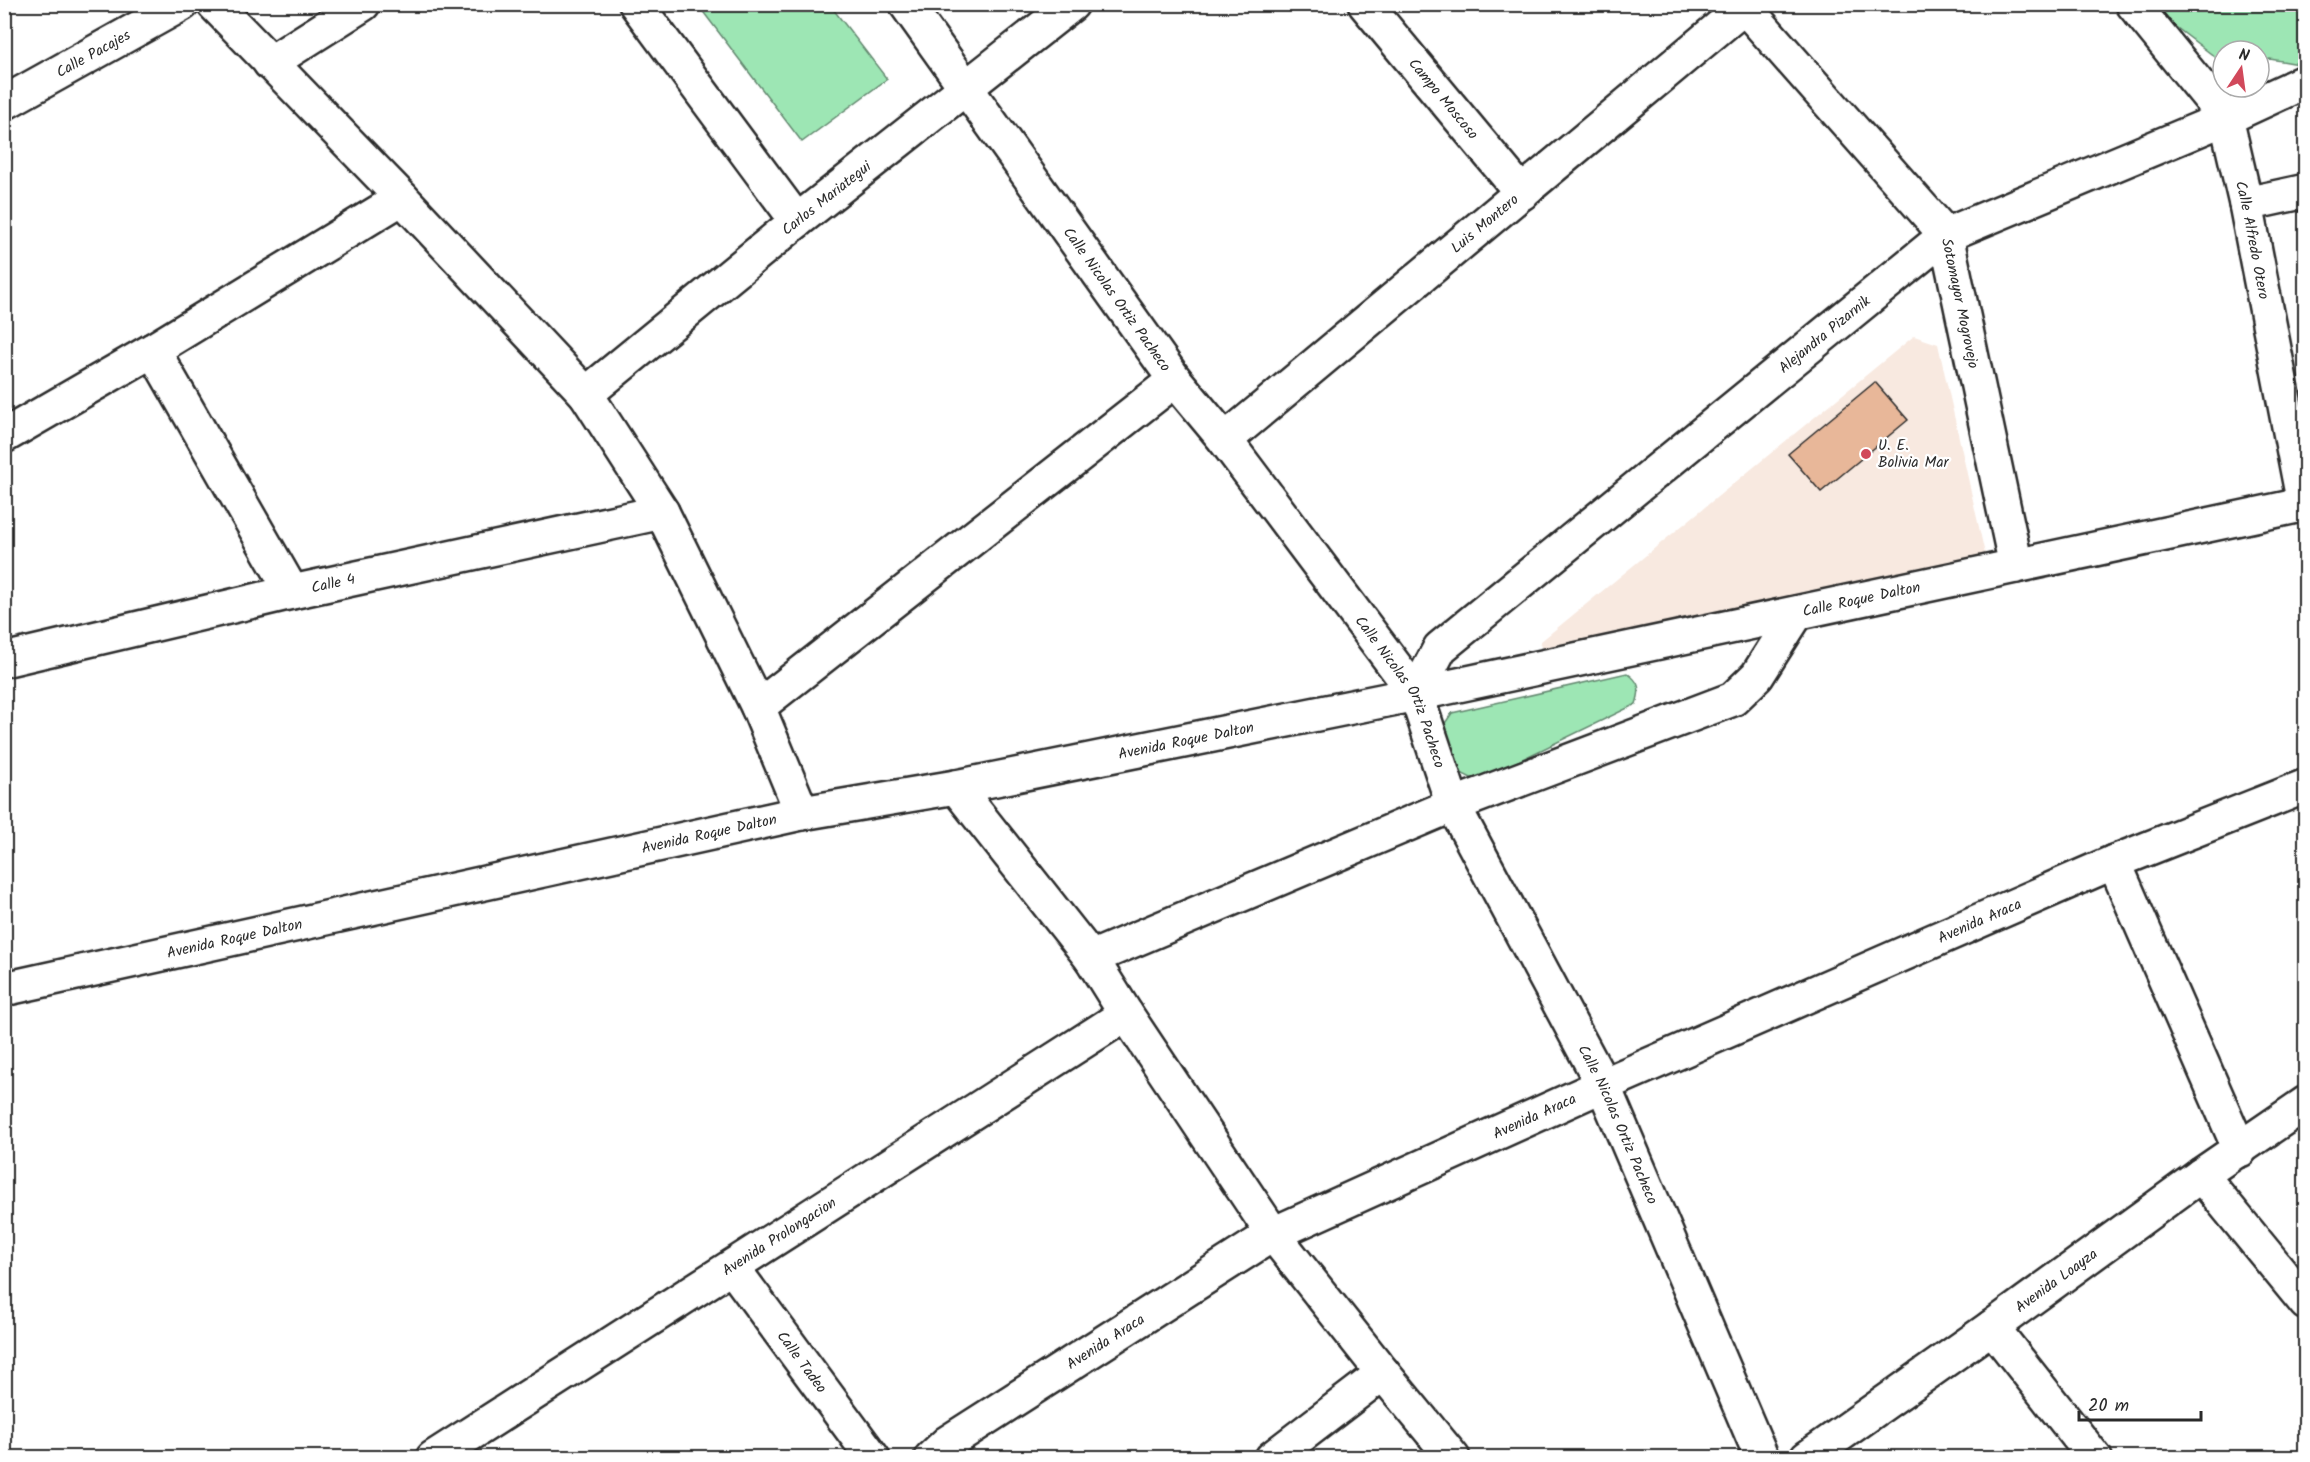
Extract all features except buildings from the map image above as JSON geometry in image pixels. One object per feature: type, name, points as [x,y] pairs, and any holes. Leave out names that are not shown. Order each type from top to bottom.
[{"type":"street","name":"Calle Pacajes","points":[[4,103],[182,4]]},
{"type":"street","points":[[214,4],[402,198],[585,394],[662,512],[758,707],[802,813]]},
{"type":"street","points":[[270,63],[363,4]]},
{"type":"street","points":[[636,4],[796,221]]},
{"type":"street","name":"Calle Nicolas Ortiz Pacheco","points":[[906,4],[1175,380],[1225,440],[1416,694],[1453,805],[1603,1085],[1762,1458]]},
{"type":"street","name":"Carlos Mariategui","points":[[585,394],[796,221],[1072,4]]},
{"type":"street","name":"Campo Moscoso","points":[[1365,4],[1522,193]]},
{"type":"street","name":"Calle Alfredo Otero","points":[[2133,4],[2226,118],[2246,204],[2305,504]]},
{"type":"street","name":"Luis Montero","points":[[1225,440],[1743,6]]},
{"type":"street","name":"Sotomayor Mogrovejo","points":[[1743,6],[1946,235],[2016,566]]},
{"type":"street","name":"Alejandra Pizarnik","points":[[1416,694],[1440,648],[1946,235],[2226,118],[2306,81]]},
{"type":"street","points":[[2246,204],[2306,191]]},
{"type":"street","points":[[4,436],[153,350],[402,198]]},
{"type":"street","points":[[153,350],[292,592]]},
{"type":"street","points":[[758,707],[1175,380]]},
{"type":"street","name":"Calle Roque Dalton","points":[[1416,694],[2305,504]]},
{"type":"street","name":"Calle 4","points":[[4,660],[292,592],[662,512]]},
{"type":"street","points":[[1091,958],[1453,805],[1733,699],[1757,676],[1797,613]]},
{"type":"street","name":"Avenida Roque Dalton","points":[[4,989],[802,813],[956,787],[1416,694]]},
{"type":"street","name":"Avenida Araca","points":[[931,1458],[947,1443],[1273,1234],[1603,1085],[2114,862],[2306,786]]},
{"type":"street","points":[[956,787],[1091,958],[1273,1234],[1453,1458]]},
{"type":"street","points":[[2114,862],[2240,1150]]},
{"type":"street","name":"Avenida Prolongacion","points":[[433,1458],[1126,1014]]},
{"type":"street","name":"Avenida Loayza","points":[[1807,1458],[2201,1175],[2306,1103]]},
{"type":"street","points":[[2201,1175],[2306,1303]]},
{"type":"street","name":"Calle Tadeo","points":[[732,1268],[873,1458]]},
{"type":"street","points":[[1992,1327],[2095,1458]]},
{"type":"street","points":[[1272,1458],[1383,1373]]},
{"type":"shaded area","name":"U. E. Bolivia Mar","points":[[1914,336],[1938,344],[1987,563],[1543,649],[1540,642]]},
{"type":"green space","points":[[698,5],[830,5],[887,79],[802,142]]},
{"type":"green space","points":[[2147,5],[2305,5],[2305,65],[2271,59],[2271,39],[2211,39],[2211,54]]},
{"type":"green space","points":[[1627,673],[1638,686],[1639,694],[1636,704],[1477,781],[1459,772],[1443,726],[1452,713]]},
{"type":"place","name":"U. E. Bolivia Mar","points":[[1866,454]]}]
